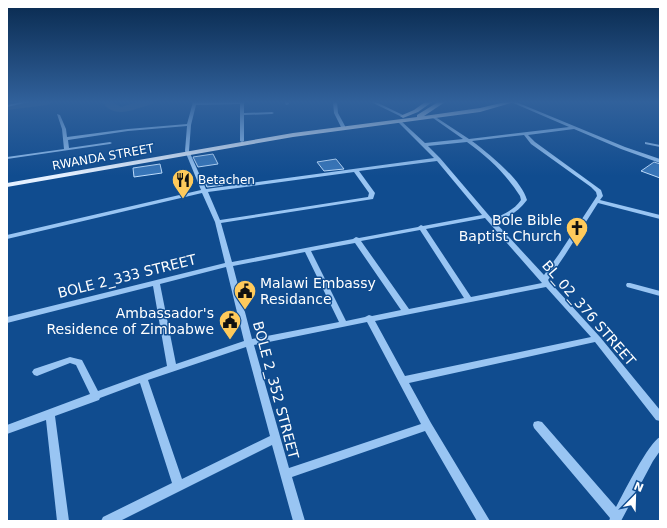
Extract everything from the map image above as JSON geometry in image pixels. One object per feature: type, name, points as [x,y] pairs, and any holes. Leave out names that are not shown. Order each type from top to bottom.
[{"type":"main road","name":"RWANDA STREET","points":[[7,185],[242,141],[339,127]]},
{"type":"main road","name":"RWANDA STREET","points":[[7,181],[351,127]]},
{"type":"street","points":[[62,127],[66,139],[67,150]]},
{"type":"street","points":[[66,139],[128,130],[169,127]]},
{"type":"street","points":[[187,152],[189,127]]},
{"type":"street","points":[[242,141],[243,127]]},
{"type":"street","name":"BL_02_376 STREET","points":[[408,127],[597,339],[660,417]]},
{"type":"street","points":[[448,127],[468,140]]},
{"type":"street","points":[[571,127],[660,161]]},
{"type":"street","points":[[424,145],[574,128]]},
{"type":"street","points":[[7,430],[172,367],[249,343],[343,323],[468,300],[546,282],[600,196],[598,191],[593,186],[533,143],[526,134]]},
{"type":"street","name":"BOLE 2_333 STREET","points":[[7,320],[230,264],[421,227],[503,217],[524,200],[524,196],[496,164],[468,140]]},
{"type":"street","points":[[7,158],[110,143]]},
{"type":"street","points":[[647,143],[660,146]]},
{"type":"street","name":"BOLE 2_352 STREET","points":[[187,152],[218,222],[230,264],[249,343],[299,521]]},
{"type":"street","points":[[7,237],[203,191],[438,159]]},
{"type":"street","points":[[218,222],[371,198],[372,193],[355,170]]},
{"type":"street","points":[[598,201],[660,217]]},
{"type":"street","points":[[421,227],[468,300]]},
{"type":"street","points":[[356,239],[406,311]]},
{"type":"street","points":[[307,249],[343,323]]},
{"type":"street","points":[[156,282],[172,367]]},
{"type":"street","points":[[630,285],[660,294]]},
{"type":"street","points":[[369,318],[404,380],[427,426],[484,521]]},
{"type":"street","points":[[404,380],[597,339]]},
{"type":"street","points":[[37,372],[75,360],[79,362],[96,397]]},
{"type":"street","points":[[143,378],[178,485]]},
{"type":"street","points":[[50,414],[63,521]]},
{"type":"street","points":[[538,425],[615,518],[660,442]]},
{"type":"street","points":[[286,474],[427,426]]},
{"type":"street","points":[[107,521],[276,438]]},
{"type":"building","points":[[213,154],[218,164],[198,167],[193,157]]},
{"type":"building","points":[[336,159],[344,169],[324,171],[317,162]]},
{"type":"building","points":[[654,162],[660,164],[660,178],[641,171]]},
{"type":"building","points":[[160,164],[162,173],[134,177],[133,168]]},
{"type":"building","points":[[220,180],[223,185],[207,187],[205,182]]},
{"type":"place","name":"Betachen","points":[[183,200]]},
{"type":"place","name":"Bole Bible Baptist Church","points":[[577,248]]},
{"type":"place","name":"Malawi Embassy Residance","points":[[245,310]]},
{"type":"place","name":"Ambassador's Residence of Zimbabwe","points":[[230,340]]}]
